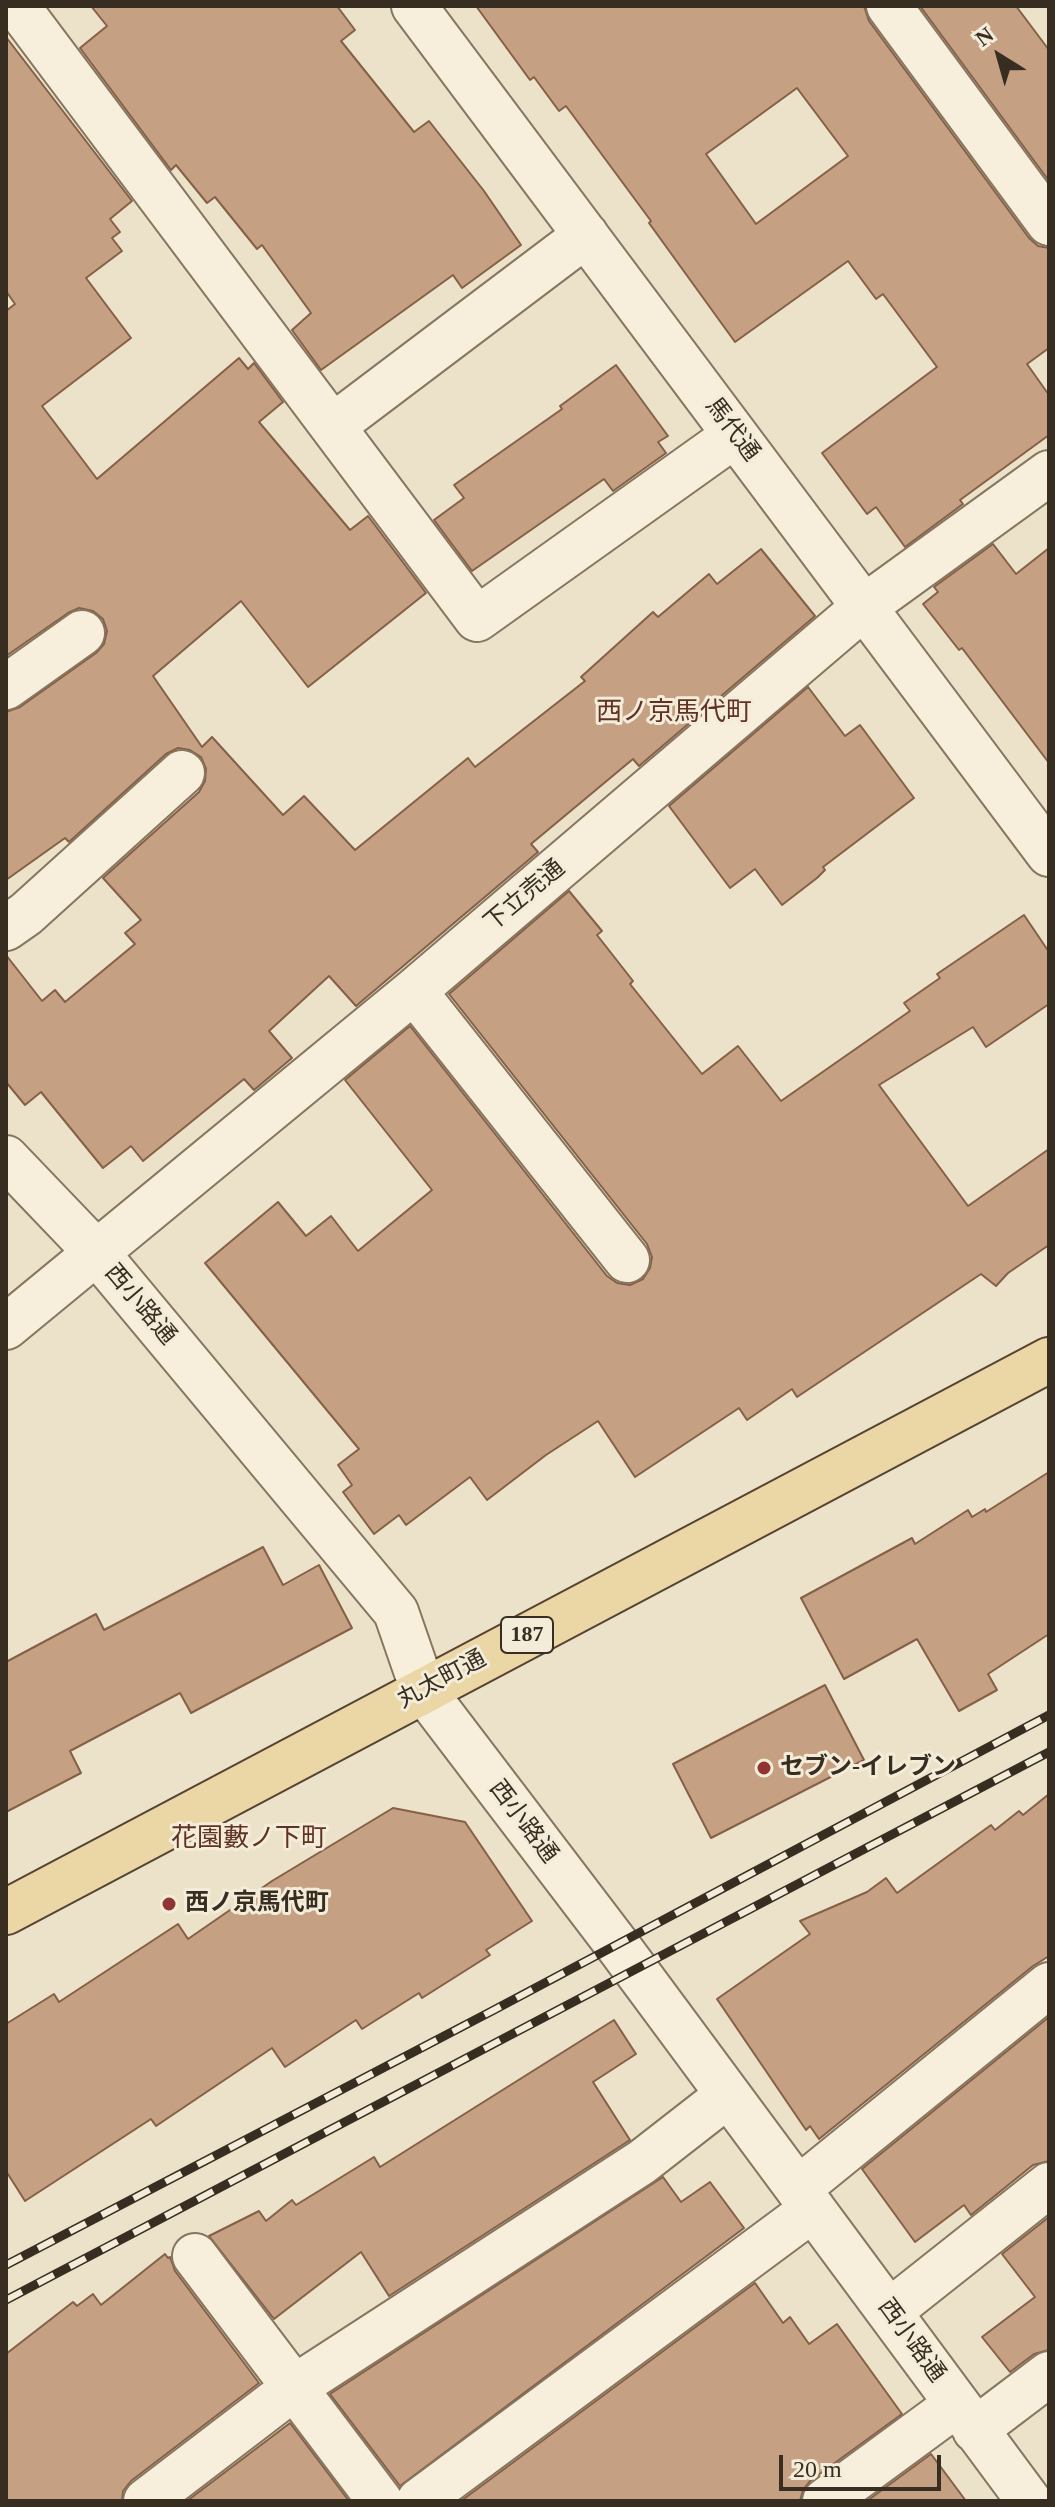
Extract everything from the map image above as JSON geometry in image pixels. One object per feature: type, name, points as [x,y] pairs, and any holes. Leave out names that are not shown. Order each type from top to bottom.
[{"type":"main road","name":"丸太町通","points":[[6,1912],[1049,1360]]},
{"type":"street","points":[[17,6],[477,619],[735,435]]},
{"type":"street","name":"馬代通","points":[[414,6],[1049,854]]},
{"type":"street","points":[[889,6],[1049,223]]},
{"type":"street","points":[[333,426],[586,235]]},
{"type":"street","name":"下立売通","points":[[6,1327],[414,991],[864,607],[1049,473]]},
{"type":"street","points":[[6,687],[82,633]]},
{"type":"street","points":[[6,928],[26,914],[182,773]]},
{"type":"street","points":[[414,991],[627,1260]]},
{"type":"street","name":"西小路通","points":[[6,1158],[96,1252],[396,1612],[423,1690],[621,1950],[1029,2501]]},
{"type":"street","points":[[419,2501],[805,2199],[1049,1985]]},
{"type":"street","points":[[146,2501],[295,2387],[642,2162],[728,2095]]},
{"type":"street","points":[[890,2311],[1049,2185]]},
{"type":"street","points":[[195,2256],[380,2501]]},
{"type":"street","points":[[825,2501],[966,2417],[1049,2374]]},
{"type":"building","points":[[91,6],[337,6],[355,30],[341,41],[414,132],[429,121],[484,191],[521,245],[462,288],[453,275],[321,370],[292,330],[311,313],[262,245],[257,249],[215,197],[207,203],[176,165],[171,170],[80,48],[107,26]]},
{"type":"building","points":[[476,6],[864,6],[869,21],[1029,238],[1038,246],[1049,248],[1049,348],[1027,364],[1049,395],[1049,435],[960,500],[963,504],[905,547],[876,507],[867,514],[822,453],[937,367],[883,294],[876,299],[848,261],[735,342],[566,106],[559,111],[534,77],[530,80]],"holes":[[[797,88],[848,156],[756,224],[706,154]]]},
{"type":"building","points":[[920,6],[1016,6],[1049,50],[1049,181]]},
{"type":"building","points":[[6,37],[132,201],[110,219],[120,232],[112,238],[122,251],[86,278],[131,338],[42,406],[97,479],[239,358],[248,369],[254,363],[283,402],[259,422],[350,530],[368,516],[426,593],[308,687],[241,601],[153,676],[202,747],[212,737],[283,815],[304,796],[355,850],[468,758],[475,767],[585,681],[581,677],[653,612],[658,617],[709,574],[717,584],[761,549],[815,616],[639,766],[633,759],[531,844],[538,852],[356,1006],[329,976],[269,1031],[292,1058],[254,1090],[244,1079],[143,1161],[131,1146],[103,1168],[41,1092],[25,1105],[6,1082],[6,955],[42,1001],[55,990],[65,1002],[135,944],[125,933],[141,920],[103,878],[199,792],[205,781],[206,769],[201,757],[190,750],[178,748],[166,754],[69,842],[65,838],[6,880],[6,712],[20,707],[96,653],[104,644],[107,631],[103,619],[93,611],[79,608],[6,656],[6,311],[15,304],[6,291]]},
{"type":"building","points":[[616,365],[668,436],[658,442],[666,453],[613,491],[604,479],[472,571],[434,520],[464,498],[454,485],[562,409],[560,406]]},
{"type":"building","points":[[993,544],[1016,574],[1049,548],[1049,763],[962,648],[959,650],[923,604],[938,592],[934,587]]},
{"type":"building","points":[[808,687],[845,736],[860,725],[914,798],[823,867],[825,870],[817,878],[782,905],[755,869],[730,888],[669,806]]},
{"type":"building","points":[[569,891],[602,931],[597,935],[633,981],[630,984],[702,1074],[738,1046],[781,1101],[910,1011],[904,1003],[940,978],[937,974],[1024,915],[1049,952],[1049,1004],[986,1047],[973,1027],[879,1085],[968,1206],[1049,1149],[1049,1245],[1008,1273],[996,1286],[981,1274],[797,1397],[792,1389],[747,1420],[739,1408],[635,1477],[598,1421],[546,1455],[487,1500],[470,1477],[406,1525],[399,1515],[374,1534],[343,1492],[352,1485],[338,1465],[359,1449],[205,1263],[278,1202],[306,1236],[331,1216],[358,1251],[432,1190],[345,1080],[410,1026],[607,1276],[617,1283],[630,1285],[643,1279],[652,1257],[647,1244],[449,994]]},
{"type":"building","points":[[1049,1472],[1049,1634],[988,1674],[997,1690],[959,1711],[917,1639],[844,1679],[801,1598],[912,1538],[915,1544],[968,1510],[972,1517],[985,1509],[986,1512]]},
{"type":"building","points":[[263,1547],[283,1585],[319,1565],[352,1628],[191,1713],[180,1693],[70,1751],[81,1773],[6,1812],[6,1662],[96,1614],[104,1630]]},
{"type":"building","points":[[825,1685],[864,1760],[711,1838],[673,1764]]},
{"type":"building","points":[[1049,1794],[1049,1956],[819,2139],[810,2126],[806,2130],[717,1999],[810,1934],[800,1921],[867,1892],[886,1878],[897,1893],[991,1825],[995,1830],[1019,1811],[1023,1815]]},
{"type":"building","points":[[393,1808],[465,1822],[532,1921],[486,1950],[490,1955],[422,1998],[419,1993],[362,2029],[356,2020],[285,2067],[272,2048],[156,2126],[151,2119],[25,2201],[6,2171],[6,2024],[54,1994],[59,2002],[178,1924],[188,1939],[272,1881]]},
{"type":"building","points":[[1049,2017],[1049,2161],[1033,2165],[971,2215],[964,2205],[915,2242],[862,2169]]},
{"type":"building","points":[[614,2020],[636,2054],[593,2082],[630,2140],[389,2296],[361,2252],[274,2319],[209,2236],[259,2211],[266,2221],[292,2200],[296,2205],[374,2157],[380,2167]]},
{"type":"building","points":[[663,2177],[681,2202],[710,2182],[744,2228],[400,2486],[330,2394]]},
{"type":"building","points":[[1049,2217],[1049,2350],[1034,2354],[1010,2372],[982,2337],[1035,2297],[1002,2254]]},
{"type":"building","points":[[165,2254],[259,2383],[131,2481],[123,2491],[122,2501],[6,2501],[6,2354],[73,2302],[77,2306],[93,2294],[101,2305]]},
{"type":"building","points":[[755,2283],[783,2323],[790,2317],[809,2344],[837,2324],[902,2414],[810,2481],[800,2501],[461,2501]]},
{"type":"building","points":[[290,2423],[349,2501],[187,2501]]},
{"type":"building","points":[[931,2454],[966,2501],[867,2501]]},
{"type":"railway","points":[[6,2265],[1049,1715]]},
{"type":"railway","points":[[6,2300],[1049,1752]]},
{"type":"place","name":"セブン-イレブン","points":[[764,1768]]},
{"type":"place","name":"西ノ京馬代町","points":[[169,1904]]},
{"type":"district","name":"西ノ京馬代町","points":[[674,713]]},
{"type":"district","name":"花園藪ノ下町","points":[[249,1839]]}]
